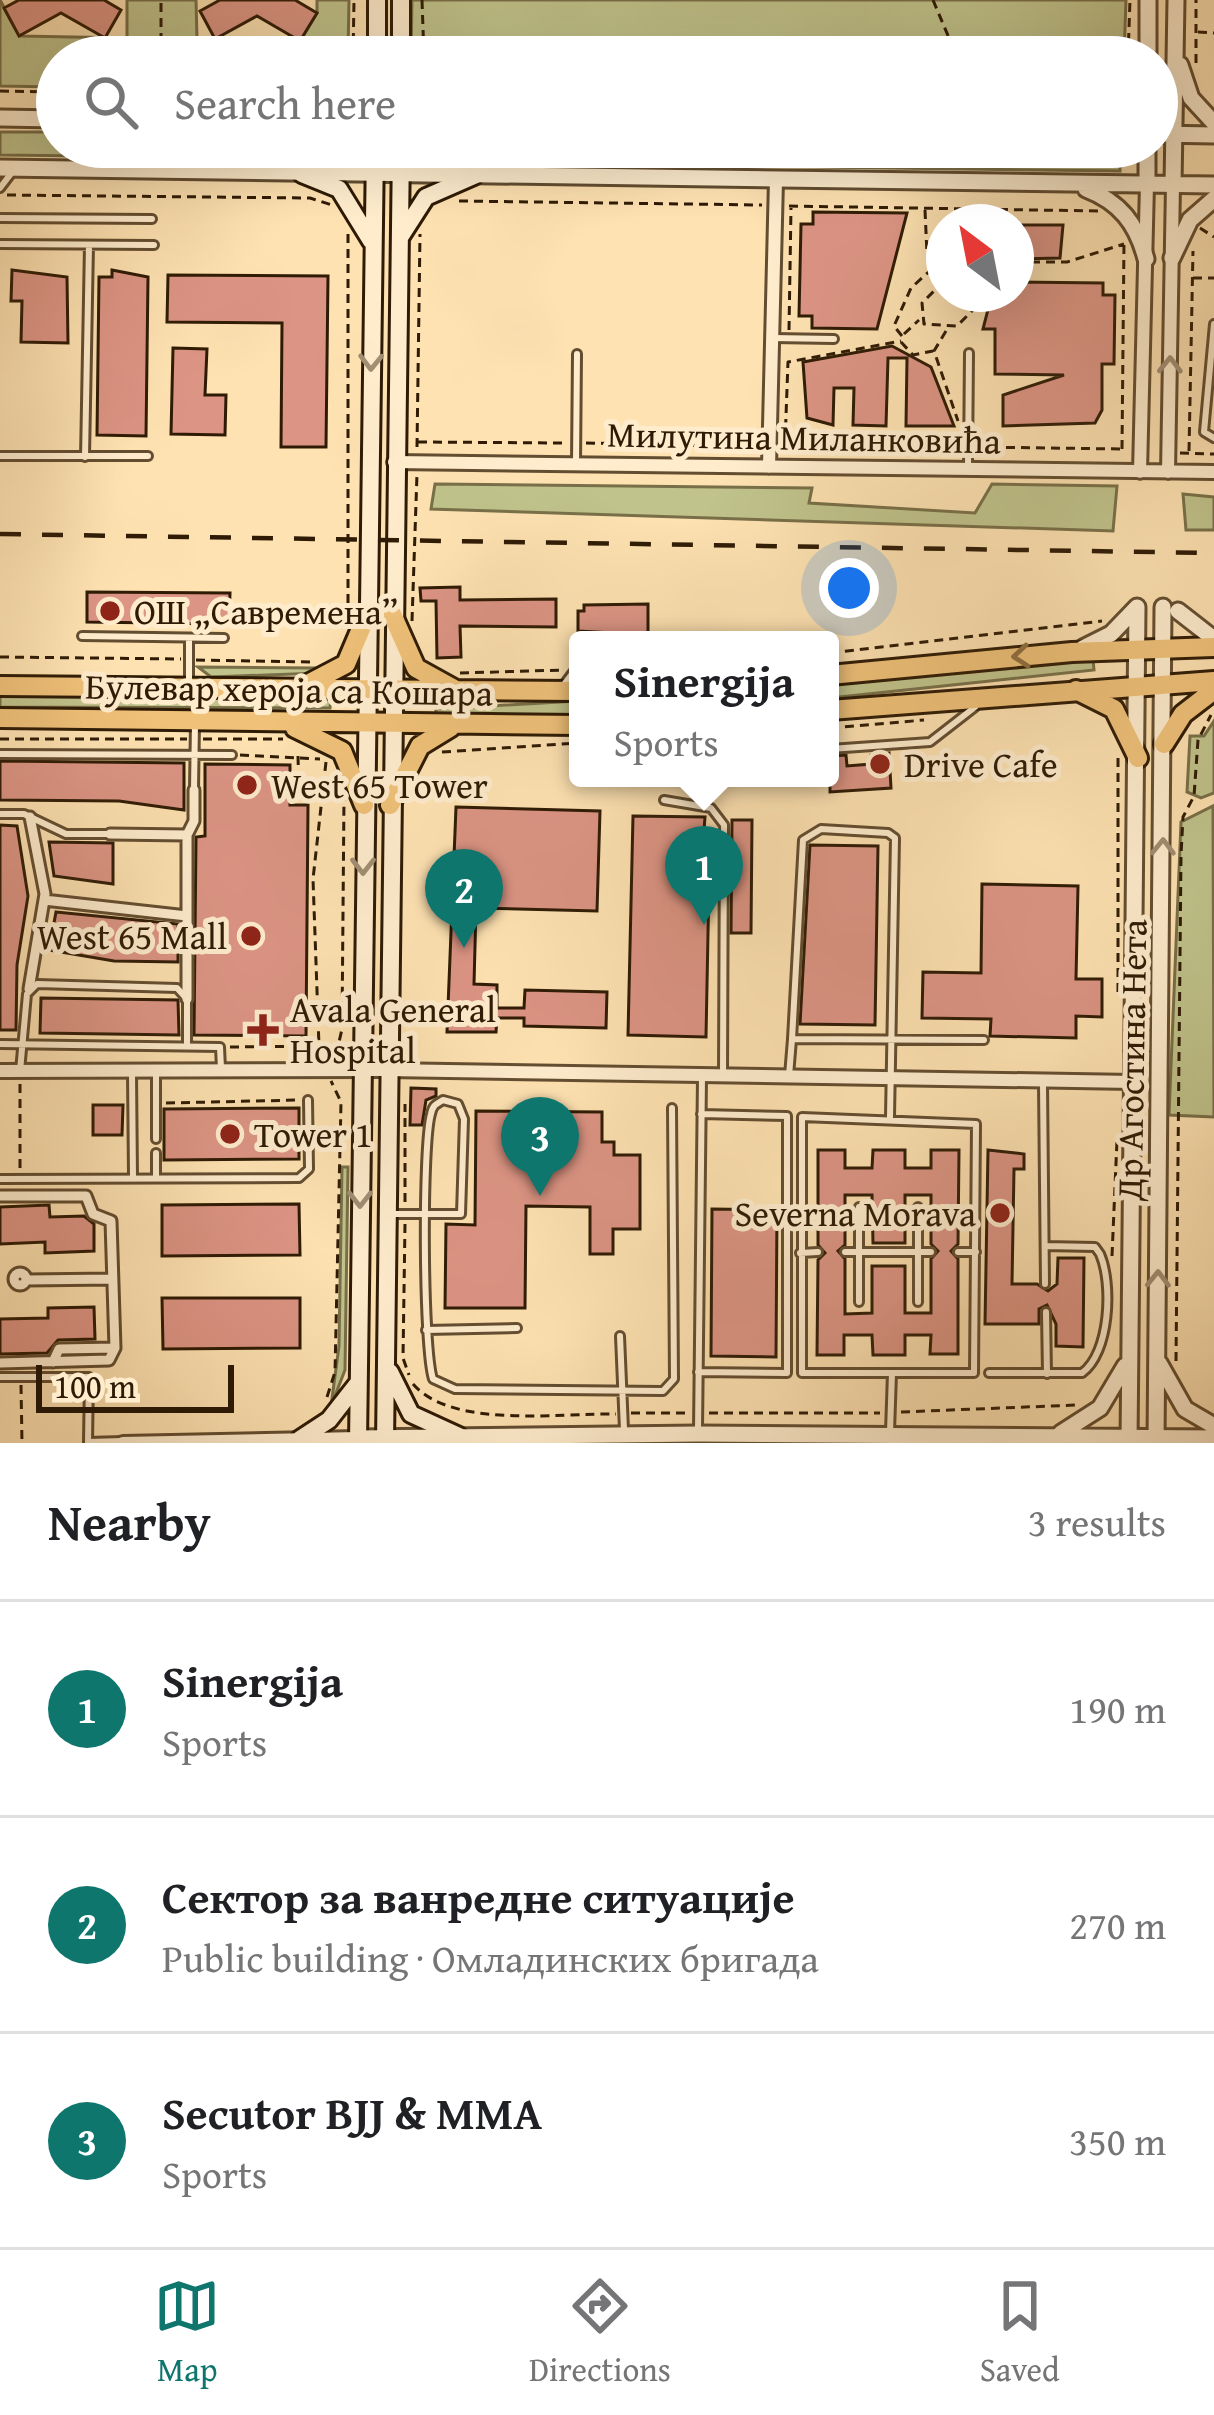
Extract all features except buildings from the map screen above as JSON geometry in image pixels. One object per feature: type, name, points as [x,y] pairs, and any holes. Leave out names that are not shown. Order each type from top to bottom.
[{"type":"main road","points":[[376,36],[377,0]]},
{"type":"main road","points":[[401,0],[402,36]]},
{"type":"main road","points":[[288,690],[354,652],[375,168]]},
{"type":"main road","points":[[385,1440],[401,168]]},
{"type":"main road","points":[[302,174],[339,189],[373,245]]},
{"type":"main road","points":[[398,243],[426,197],[474,176]]},
{"type":"main road","points":[[392,614],[416,668],[464,693]]},
{"type":"main road","points":[[357,620],[366,691],[358,1440]]},
{"type":"main road","points":[[839,674],[1214,643]]},
{"type":"main road","points":[[839,709],[1072,688],[1214,685]]},
{"type":"main road","points":[[1165,745],[1184,714],[1214,685]]},
{"type":"main road","name":"Булевар хероја са Кошара","points":[[0,686],[569,692]]},
{"type":"main road","points":[[1072,688],[1114,710],[1138,758]]},
{"type":"main road","name":"Булевар хероја са Кошара","points":[[0,718],[195,730],[279,722],[569,725]]},
{"type":"main road","points":[[279,722],[332,742],[332,752],[364,805]]},
{"type":"main road","points":[[390,805],[420,746],[454,725]]},
{"type":"main road","points":[[384,1351],[393,1384],[411,1414],[459,1436]]},
{"type":"main road","points":[[300,1439],[328,1420],[358,1382]]},
{"type":"street","points":[[1148,0],[1148,36]]},
{"type":"street","points":[[1176,0],[1176,36]]},
{"type":"street","points":[[1178,45],[1191,98],[1214,123]]},
{"type":"street","points":[[0,118],[36,119]]},
{"type":"street","points":[[1178,135],[1214,135]]},
{"type":"street","points":[[8,168],[1214,185]]},
{"type":"street","points":[[1140,472],[1147,168]]},
{"type":"street","points":[[1168,472],[1171,168]]},
{"type":"street","points":[[769,467],[776,180]]},
{"type":"street","points":[[1072,184],[1119,206],[1136,230],[1146,259]]},
{"type":"street","points":[[1172,258],[1190,220],[1214,199]]},
{"type":"street","name":"Милутина Миланковића","points":[[394,462],[1214,472]]},
{"type":"street","name":"Др Агостина Нета","points":[[1072,652],[1111,634],[1137,607],[1129,1440]]},
{"type":"street","name":"Др Агостина Нета","points":[[1156,1441],[1164,649],[1171,609],[1214,643]]},
{"type":"street","points":[[187,999],[188,836],[194,821],[194,790]]},
{"type":"street","points":[[29,989],[44,900],[30,817]]},
{"type":"street","points":[[110,834],[188,836]]},
{"type":"street","points":[[44,900],[187,916]]},
{"type":"street","points":[[0,1071],[333,1065],[360,1070],[1133,1082]]},
{"type":"street","points":[[0,1196],[86,1196],[93,1214],[111,1221],[115,1348],[59,1349],[53,1362],[0,1363]]},
{"type":"street","points":[[0,1280],[14,1280],[20,1286],[26,1280],[112,1279]]},
{"type":"street","points":[[1156,1356],[1185,1409],[1214,1426]]},
{"type":"street","points":[[1056,1436],[1100,1408],[1128,1358]]},
{"type":"street","points":[[124,1442],[624,1434],[802,1439],[890,1435],[1214,1438]]},
{"type":"lane","points":[[0,192],[8,168]]},
{"type":"lane","points":[[0,218],[152,219]]},
{"type":"lane","points":[[0,244],[154,245]]},
{"type":"lane","points":[[85,457],[89,244]]},
{"type":"lane","points":[[1214,330],[1204,432],[1214,438]]},
{"type":"lane","points":[[772,338],[834,339]]},
{"type":"lane","points":[[968,470],[969,353]]},
{"type":"lane","points":[[575,463],[577,354]]},
{"type":"lane","points":[[0,455],[148,456]]},
{"type":"lane","points":[[82,635],[224,638]]},
{"type":"lane","points":[[189,638],[189,689]]},
{"type":"lane","points":[[839,747],[930,742],[986,697]]},
{"type":"lane","points":[[194,790],[195,730]]},
{"type":"lane","points":[[0,754],[232,755]]},
{"type":"lane","points":[[664,800],[710,808],[724,825],[723,1075]]},
{"type":"lane","points":[[0,814],[30,817],[66,834],[110,834]]},
{"type":"lane","points":[[789,1076],[803,840],[821,830],[888,832],[896,838],[890,1117]]},
{"type":"lane","points":[[20,1071],[29,989],[37,984],[171,987],[187,999],[187,1046]]},
{"type":"lane","points":[[220,1036],[228,1069]]},
{"type":"lane","points":[[792,1039],[984,1040]]},
{"type":"lane","points":[[0,1044],[220,1046]]},
{"type":"lane","points":[[132,1070],[133,1178]]},
{"type":"lane","points":[[156,1070],[156,1139]]},
{"type":"lane","points":[[698,1434],[702,1075]]},
{"type":"lane","points":[[1043,1080],[1045,1284]]},
{"type":"lane","points":[[0,1179],[304,1176],[309,1169],[308,1100]]},
{"type":"lane","points":[[385,1214],[428,1214],[461,1214],[464,1119],[451,1100],[431,1111],[428,1214],[427,1330],[431,1372],[445,1387],[663,1391],[674,1379],[672,1108]]},
{"type":"lane","points":[[698,1372],[787,1373],[787,1116],[701,1114]]},
{"type":"lane","points":[[802,1117],[890,1117],[973,1122],[978,1137],[974,1373],[802,1372],[802,1117]]},
{"type":"lane","points":[[156,1153],[156,1178]]},
{"type":"lane","points":[[918,1207],[918,1302]]},
{"type":"lane","points":[[859,1208],[859,1302]]},
{"type":"lane","points":[[989,1373],[1082,1372],[1095,1364],[1103,1348],[1104,1262],[1095,1247],[1045,1246]]},
{"type":"lane","points":[[800,1252],[818,1252]]},
{"type":"lane","points":[[845,1252],[931,1252]]},
{"type":"lane","points":[[958,1252],[976,1252]]},
{"type":"lane","points":[[1046,1312],[1046,1374]]},
{"type":"lane","points":[[427,1330],[517,1328]]},
{"type":"lane","points":[[620,1336],[624,1434]]},
{"type":"lane","points":[[890,1435],[892,1373]]},
{"type":"lane","points":[[0,1377],[88,1376],[88,1442],[124,1442]]},
{"type":"path","points":[[160,36],[161,0]]},
{"type":"path","points":[[354,36],[355,0]]},
{"type":"path","points":[[422,0],[423,36]]},
{"type":"path","points":[[933,0],[948,36]]},
{"type":"path","points":[[1129,36],[1130,0]]},
{"type":"path","points":[[1196,0],[1196,71]]},
{"type":"path","points":[[1196,32],[1214,33]]},
{"type":"path","points":[[0,92],[36,92]]},
{"type":"path","points":[[0,192],[310,198],[339,213]]},
{"type":"path","points":[[789,338],[791,206]]},
{"type":"path","points":[[413,636],[417,250],[426,219]]},
{"type":"path","points":[[345,225],[351,267],[357,620]]},
{"type":"path","points":[[1200,227],[1214,237]]},
{"type":"path","points":[[1034,262],[1067,262],[1124,241],[1122,449]]},
{"type":"path","points":[[1194,244],[1190,453],[1214,454]]},
{"type":"path","points":[[926,276],[900,305],[894,326],[913,355],[934,351],[947,329],[967,320],[969,312]]},
{"type":"path","points":[[1192,278],[1214,278]]},
{"type":"path","points":[[785,447],[788,362],[902,339],[921,319],[926,299]]},
{"type":"path","points":[[921,319],[947,329]]},
{"type":"path","points":[[934,351],[959,426]]},
{"type":"path","points":[[839,651],[1104,621]]},
{"type":"path","points":[[0,657],[336,663]]},
{"type":"path","points":[[455,673],[569,668]]},
{"type":"path","points":[[839,727],[965,716]]},
{"type":"path","points":[[1178,1373],[1181,855],[1184,817],[1194,796],[1198,740],[1211,716]]},
{"type":"path","points":[[0,739],[195,730],[296,740]]},
{"type":"path","points":[[430,758],[448,749],[569,743]]},
{"type":"path","points":[[1117,750],[1118,992]]},
{"type":"path","points":[[232,755],[332,752]]},
{"type":"path","points":[[332,752],[313,879],[319,1046],[333,1065]]},
{"type":"path","points":[[329,1407],[324,1402],[335,1372],[341,1102],[331,1084],[342,1029],[332,752]]},
{"type":"path","points":[[298,756],[299,797],[322,797]]},
{"type":"path","points":[[220,1046],[319,1046]]},
{"type":"path","points":[[228,1069],[234,1102]]},
{"type":"path","points":[[20,1071],[20,1179]]},
{"type":"path","points":[[156,1103],[308,1100]]},
{"type":"path","points":[[1112,1262],[1117,1127]]},
{"type":"path","points":[[20,1377],[22,1443]]},
{"type":"path","points":[[429,1402],[465,1412],[623,1414],[891,1413],[1081,1405]]},
{"type":"green space","points":[[0,0],[20,36],[36,36],[36,87],[0,86]]},
{"type":"green space","points":[[127,0],[196,0],[197,36],[127,36]]},
{"type":"green space","points":[[317,0],[349,0],[348,36],[303,36],[317,13]]},
{"type":"green space","points":[[412,0],[1126,0],[1125,36],[411,36]]},
{"type":"green space","points":[[0,132],[36,132],[36,155],[0,155]]},
{"type":"green space","points":[[889,168],[1120,168],[1120,171]]},
{"type":"green space","points":[[435,484],[812,488],[809,503],[975,513],[992,484],[1117,486],[1113,531],[431,509]]},
{"type":"green space","points":[[1183,494],[1214,497],[1214,530],[1186,530]]},
{"type":"green space","points":[[1093,659],[1094,670],[839,697],[839,683]]},
{"type":"green space","points":[[198,667],[316,668],[319,673],[211,677]]},
{"type":"green space","points":[[0,694],[331,697],[330,708],[0,707]]},
{"type":"green space","points":[[569,702],[569,715],[436,715],[436,709]]},
{"type":"green space","points":[[1214,721],[1214,793],[1201,798],[1187,792],[1190,736],[1204,736]]},
{"type":"green space","points":[[1213,806],[1214,1117],[1169,1115],[1181,822]]},
{"type":"green space","points":[[342,1167],[348,1167],[345,1370],[331,1406],[339,1346]]},
{"type":"railway","points":[[0,534],[1214,553]]},
{"type":"place","name":"ОШ „Савремена”","points":[[110,611]]},
{"type":"place","name":"Drive Cafe","points":[[880,764]]},
{"type":"place","name":"West 65 Tower","points":[[247,785]]},
{"type":"place","name":"Sinergija","points":[[704,925]]},
{"type":"place","name":"West 65 Mall","points":[[251,936]]},
{"type":"place","name":"Сектор за ванредне ситуације","points":[[464,948]]},
{"type":"place","name":"Avala General Hospital","points":[[263,1030]]},
{"type":"place","name":"Tower 1","points":[[230,1134]]},
{"type":"place","name":"Secutor BJJ & MMA","points":[[540,1196]]},
{"type":"place","name":"Severna Morava","points":[[1000,1213]]}]
